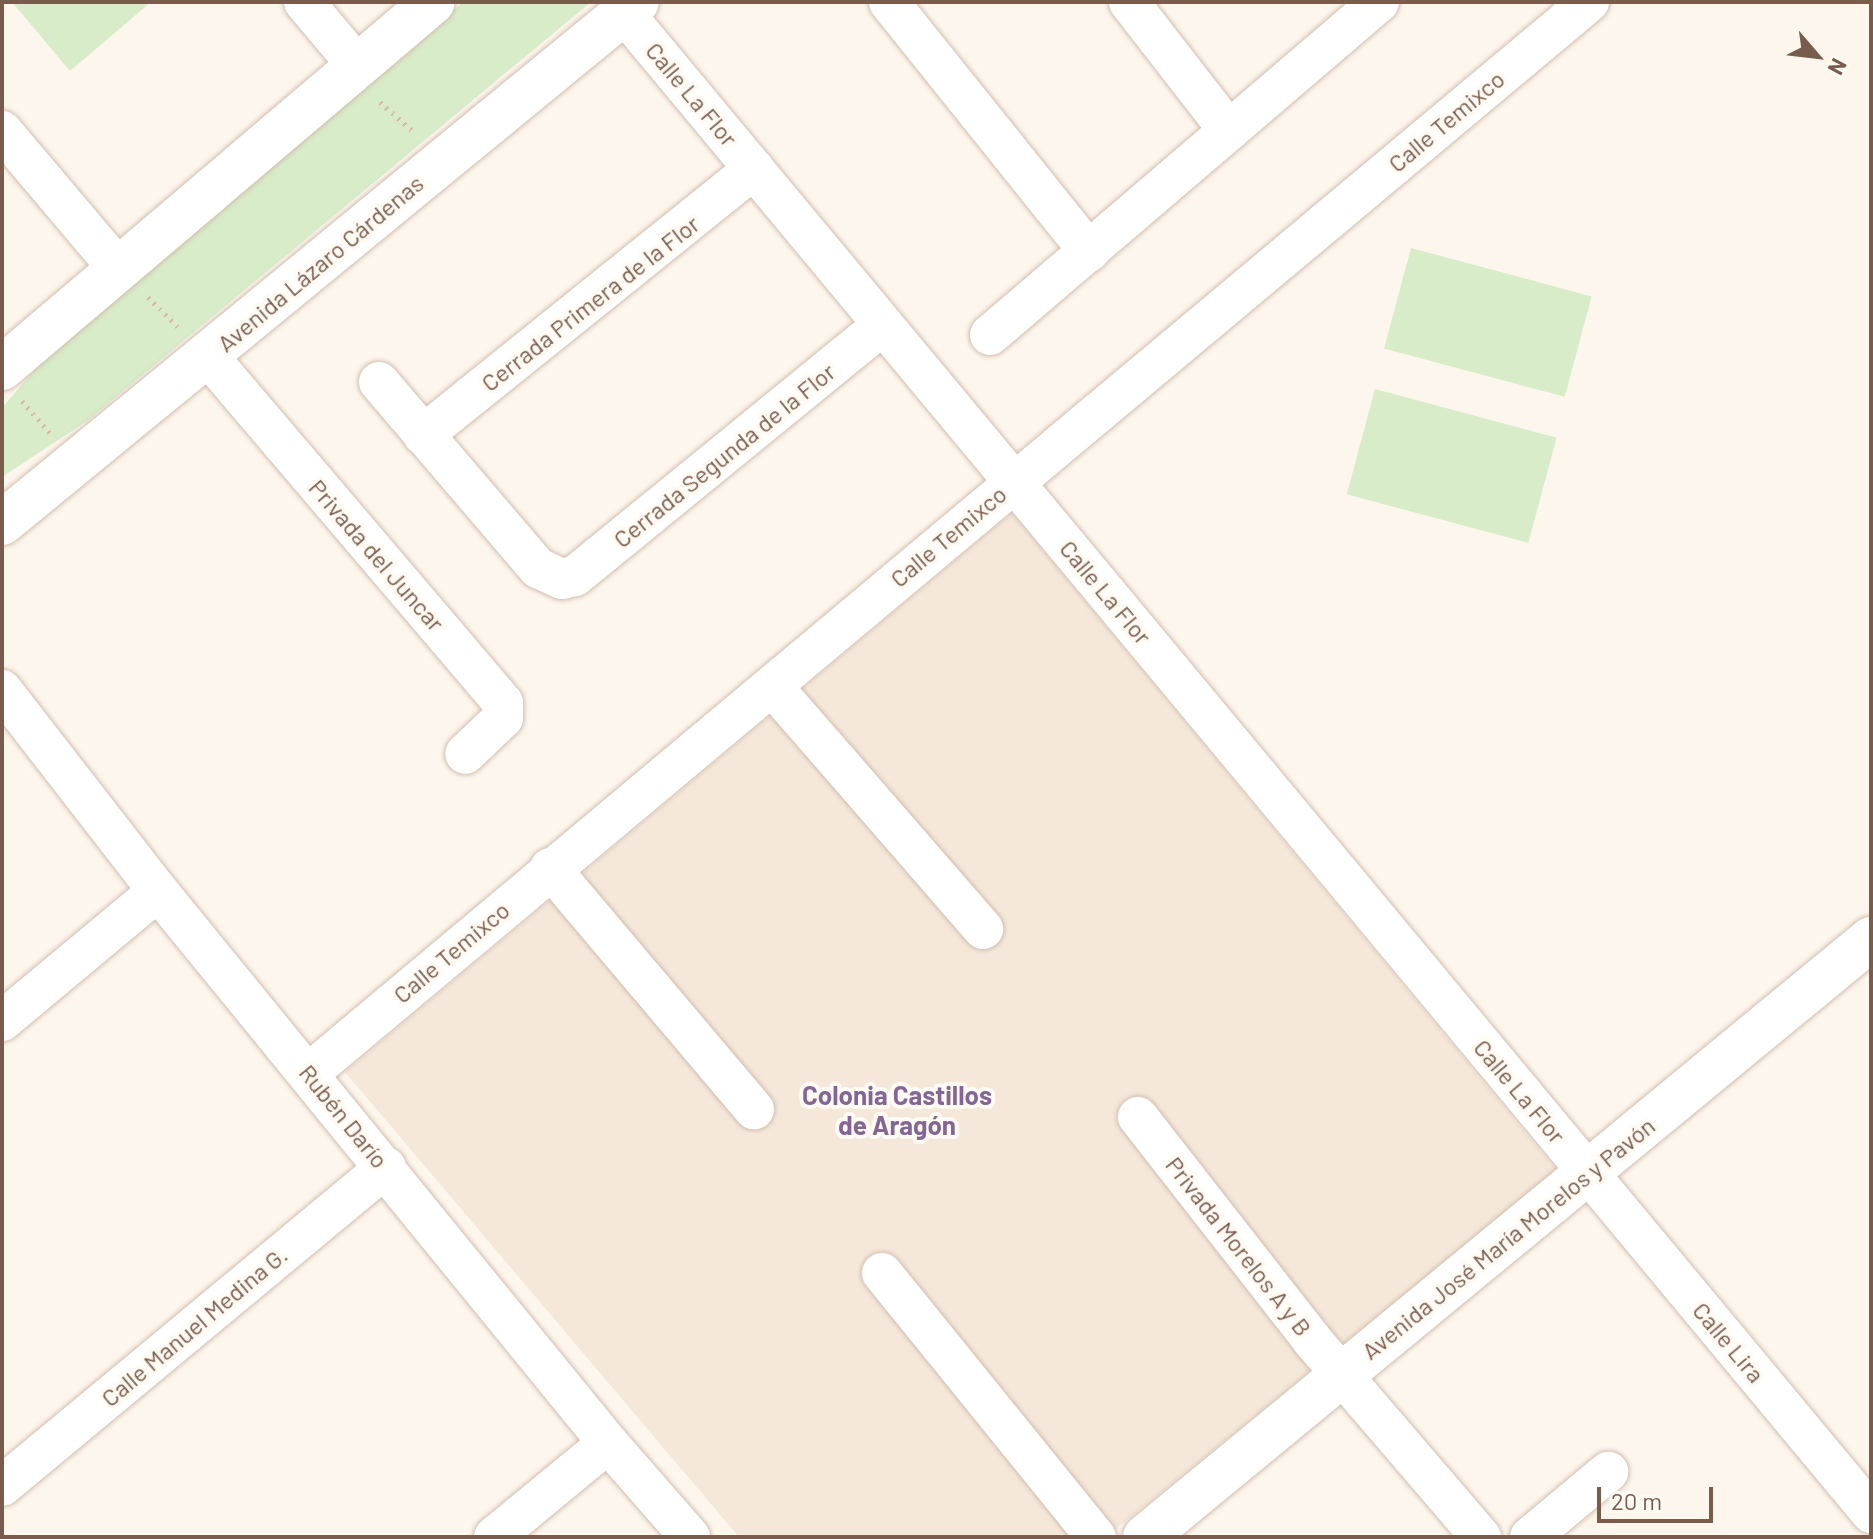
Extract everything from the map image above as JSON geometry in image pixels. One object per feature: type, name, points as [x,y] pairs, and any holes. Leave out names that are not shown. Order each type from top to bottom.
[{"type":"street","points":[[304,2],[352,69]]},
{"type":"street","points":[[7,379],[116,266],[433,2]]},
{"type":"street","points":[[889,2],[1089,252]]},
{"type":"street","points":[[1129,2],[1229,131]]},
{"type":"street","points":[[990,335],[1379,2]]},
{"type":"street","name":"Calle Temixco","points":[[309,1073],[550,868],[1589,2]]},
{"type":"street","name":"Calle La Flor","points":[[630,7],[754,169],[1588,1172]]},
{"type":"street","name":"Avenida Lázaro Cárdenas","points":[[2,523],[630,7]]},
{"type":"street","points":[[2,131],[116,266]]},
{"type":"street","name":"Cerrada Primera de la Flor","points":[[423,435],[754,169]]},
{"type":"street","name":"Cerrada Segunda de la Flor","points":[[423,435],[538,568],[562,579],[575,576],[883,325]]},
{"type":"street","name":"Privada del Juncar","points":[[207,355],[503,703],[503,718],[465,754]]},
{"type":"street","points":[[379,382],[423,435]]},
{"type":"street","points":[[772,686],[983,929]]},
{"type":"street","name":"Rubén Darío","points":[[2,690],[158,891],[608,1443],[690,1537]]},
{"type":"street","points":[[550,868],[754,1109]]},
{"type":"street","points":[[2,1021],[158,891]]},
{"type":"street","name":"Avenida José María Morelos y Pavón","points":[[1145,1537],[1871,939]]},
{"type":"street","name":"Privada Morelos A y B","points":[[1138,1117],[1342,1374],[1481,1537]]},
{"type":"street","name":"Calle Manuel Medina G.","points":[[2,1486],[386,1167]]},
{"type":"street","name":"Calle Lira","points":[[1588,1172],[1871,1513]]},
{"type":"street","points":[[882,1273],[1096,1537]]},
{"type":"street","points":[[494,1537],[608,1443]]},
{"type":"street","points":[[1530,1537],[1608,1472]]},
{"type":"path","points":[[352,69],[445,159]]},
{"type":"path","points":[[116,266],[207,355]]},
{"type":"path","points":[[7,379],[75,461]]},
{"type":"shaded area","points":[[1012,513],[1557,1171],[1106,1537],[739,1537],[345,1072]]},
{"type":"green space","points":[[12,2],[151,2],[70,71]]},
{"type":"green space","points":[[463,2],[591,2],[87,421],[2,477],[2,408],[55,346]]},
{"type":"green space","points":[[1411,248],[1592,296],[1565,397],[1384,348]]},
{"type":"green space","points":[[1375,389],[1557,438],[1528,543],[1347,494]]},
{"type":"district","name":"Colonia Castillos de Aragón","points":[[897,1110]]}]
